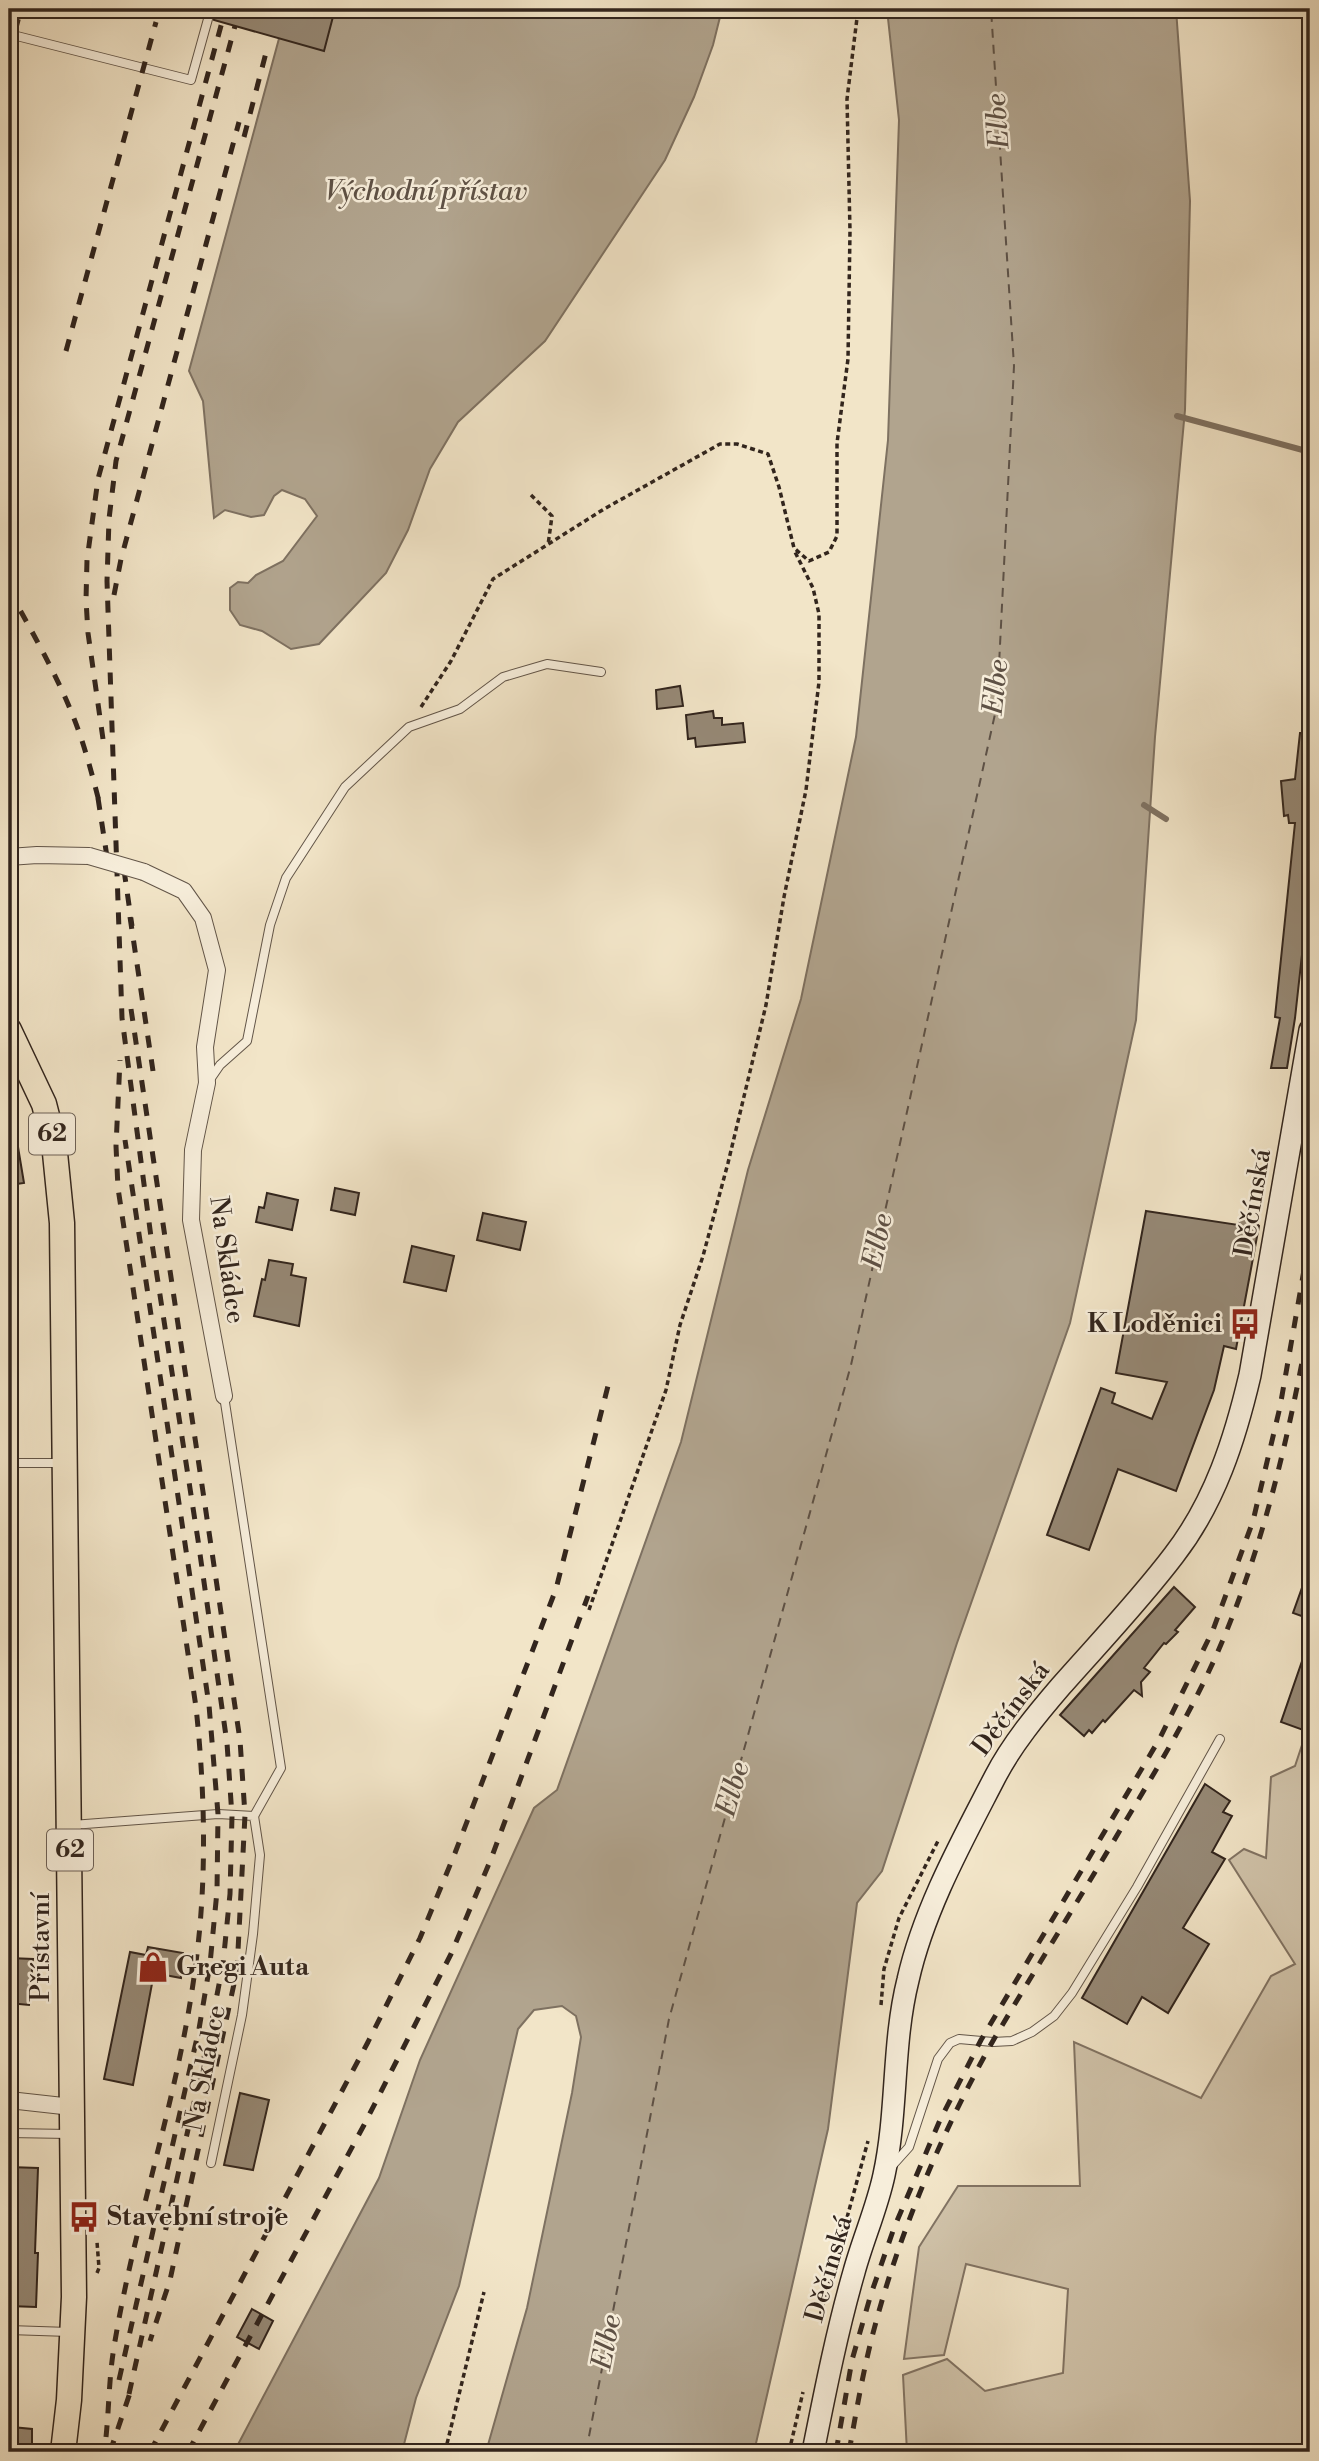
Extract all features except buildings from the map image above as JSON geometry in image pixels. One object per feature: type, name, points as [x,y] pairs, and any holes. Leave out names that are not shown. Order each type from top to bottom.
[{"type":"main road","name":"Přístavní","points":[[9,1030],[44,1104],[60,1182],[62,1223],[74,2297],[69,2400],[63,2452]]},
{"type":"main road","name":"Děčínská","points":[[813,2452],[854,2271],[872,2220],[884,2174],[901,2018],[908,1980],[923,1931],[997,1773],[1034,1718],[1175,1554],[1207,1503],[1229,1451],[1240,1416],[1262,1312],[1310,1030]]},
{"type":"street","name":"Na Skládce","points":[[9,857],[89,856],[144,872],[184,891],[203,918],[217,970],[205,1047],[207,1083],[192,1150],[191,1220],[224,1396]]},
{"type":"street","points":[[9,2100],[72,2107]]},
{"type":"lane","points":[[9,34],[191,80],[208,19]]},
{"type":"lane","points":[[207,1083],[220,1065],[247,1041],[270,925],[286,877],[345,787],[409,727],[460,709],[503,677],[547,664],[601,672]]},
{"type":"lane","name":"Na Skládce","points":[[211,2162],[242,2015],[253,1934],[260,1855],[254,1816],[281,1768],[224,1396]]},
{"type":"lane","points":[[9,1463],[64,1463]]},
{"type":"lane","points":[[884,2174],[909,2147],[938,2059],[950,2043],[959,2039],[1012,2041],[1032,2032],[1054,2016],[1072,1993],[1137,1887],[1220,1738]]},
{"type":"lane","points":[[69,1825],[218,1814],[254,1816]]},
{"type":"lane","points":[[9,2133],[72,2134]]},
{"type":"lane","points":[[9,2330],[72,2333]]},
{"type":"path","points":[[793,548],[809,561],[829,552],[837,536],[837,443],[848,359],[850,231],[847,99],[857,18],[855,9]]},
{"type":"path","points":[[409,727],[451,661],[493,579],[604,509],[720,444],[737,444],[768,454],[779,487],[793,548],[813,588],[819,614],[819,682],[806,790],[766,1005],[728,1163],[703,1256],[680,1325],[666,1390],[589,1610]]},
{"type":"path","points":[[531,495],[552,516],[548,545]]},
{"type":"path","points":[[444,2452],[484,2292]]},
{"type":"shaded area","points":[[1310,1721],[1310,2451],[907,2452],[903,2375],[947,2359],[985,2391],[1063,2373],[1068,2289],[966,2264],[944,2355],[904,2359],[919,2247],[958,2186],[1080,2186],[1074,2042],[1201,2098],[1271,1976],[1295,1964],[1229,1860],[1244,1849],[1266,1858],[1271,1777],[1295,1766]]},
{"type":"water","name":"Východní přístav","points":[[287,9],[722,9],[713,45],[694,97],[665,160],[545,341],[458,422],[430,469],[408,530],[386,573],[319,644],[291,649],[262,631],[240,625],[230,610],[230,588],[238,582],[248,583],[256,575],[283,561],[317,516],[305,499],[282,490],[274,496],[264,515],[251,517],[225,510],[214,518],[203,401],[189,371]]},
{"type":"water","name":"Elbe","points":[[887,9],[1176,9],[1190,201],[1185,410],[1155,737],[1136,1020],[1070,1323],[957,1643],[882,1871],[857,1903],[828,2129],[754,2452],[486,2452],[527,2308],[572,2093],[581,2037],[576,2016],[562,2006],[534,2010],[518,2029],[459,2286],[416,2398],[402,2452],[234,2452],[379,2178],[420,2060],[534,1808],[557,1790],[681,1442],[748,1170],[801,999],[856,737],[888,440],[899,120]]},
{"type":"waterway","points":[[1177,416],[1310,452]]},
{"type":"waterway","points":[[1144,805],[1166,819]]},
{"type":"ferry route","points":[[586,2452],[669,2019],[851,1365],[997,705],[1014,366],[991,9]]},
{"type":"railway","points":[[9,54],[21,9]]},
{"type":"railway","points":[[66,351],[156,22]]},
{"type":"railway","points":[[103,739],[86,600],[87,560],[98,479],[222,22]]},
{"type":"railway","points":[[129,2394],[223,1964],[230,1894],[232,1816],[227,1743],[151,1237],[122,1018],[107,581],[109,519],[116,461],[235,26]]},
{"type":"railway","points":[[244,137],[267,49]]},
{"type":"railway","points":[[114,595],[121,559],[239,122]]},
{"type":"railway","points":[[9,590],[69,706],[100,805]]},
{"type":"railway","points":[[98,798],[107,857]]},
{"type":"railway","points":[[124,870],[132,926]]},
{"type":"railway","points":[[130,917],[153,1071]]},
{"type":"railway","points":[[131,1009],[240,1740],[245,1815],[237,1970],[170,2280],[150,2341]]},
{"type":"railway","points":[[106,2437],[112,2358],[123,2299],[189,2011],[200,1930],[203,1867],[203,1803],[196,1707],[118,1188],[116,1146],[120,1060]]},
{"type":"railway","points":[[119,2380],[199,2029],[210,1964],[217,1891],[218,1814],[209,1705],[125,1140]]},
{"type":"railway","points":[[836,2452],[852,2360],[871,2294],[894,2228],[940,2120],[981,2040],[1160,1738],[1213,1630],[1253,1521],[1280,1407],[1310,1236]]},
{"type":"railway","points":[[849,2452],[865,2367],[887,2283],[917,2198],[935,2157],[994,2039],[1175,1736],[1200,1689],[1238,1603],[1275,1483],[1310,1320]]},
{"type":"railway","points":[[150,2452],[368,2042],[420,1938],[556,1589],[608,1386]]},
{"type":"railway","points":[[188,2452],[364,2125],[451,1954],[491,1859],[588,1596]]},
{"type":"railway","points":[[110,2452],[132,2387]]},
{"type":"place","name":"K Loděnici","points":[[1245,1324]]},
{"type":"place","name":"Gregi Auta","points":[[153,1967]]},
{"type":"place","name":"Stavební stroje","points":[[84,2217]]}]
